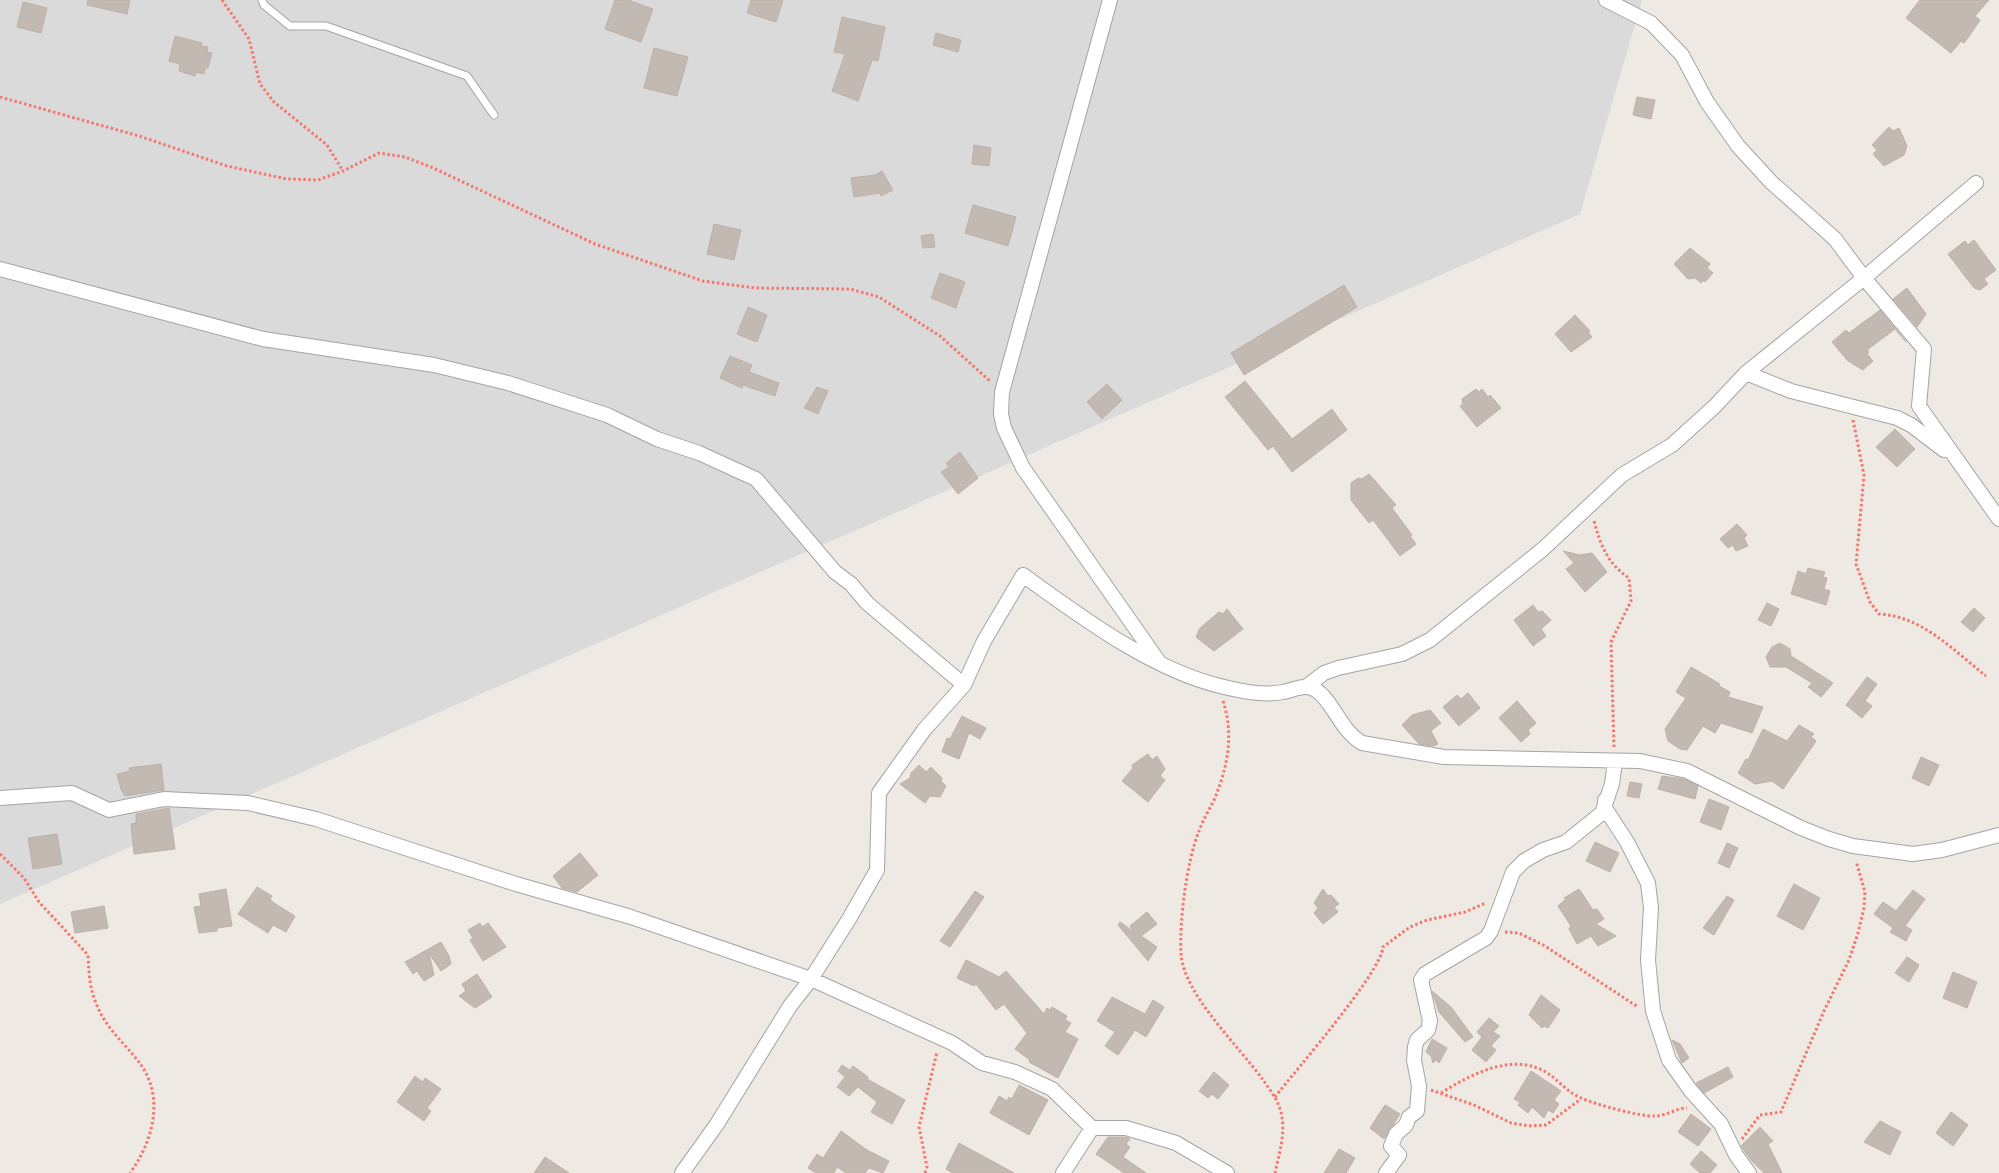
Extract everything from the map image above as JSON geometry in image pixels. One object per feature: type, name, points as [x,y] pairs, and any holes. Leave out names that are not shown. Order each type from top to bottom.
[{"type":"street","points":[[1110,0],[1002,392],[1001,414],[1004,428],[1023,468],[1161,664]]},
{"type":"street","points":[[1606,0],[1652,23],[1682,55],[1707,102],[1738,146],[1771,182],[1835,239],[1864,278],[1924,349],[1919,406],[1999,520]]},
{"type":"street","points":[[682,1173],[722,1116],[790,1006],[811,979],[877,870],[879,793],[924,730],[964,685],[984,641],[1023,575],[1088,621],[1161,664],[1218,686],[1267,694],[1284,692],[1307,686],[1331,670],[1352,663],[1402,654],[1430,640],[1543,549],[1622,475],[1672,445],[1714,407],[1746,373],[1864,278],[1976,183]]},
{"type":"street","points":[[0,269],[263,339],[434,365],[508,383],[607,415],[657,439],[699,453],[756,479],[835,572],[851,584],[867,603],[964,685]]},
{"type":"street","points":[[1746,373],[1791,391],[1882,413],[1911,425],[1957,462]]},
{"type":"street","points":[[1307,686],[1317,690],[1340,723],[1353,738],[1362,744],[1444,757],[1615,762],[1640,761],[1687,771],[1801,828],[1853,846],[1913,854],[1942,850],[1999,835]]},
{"type":"street","points":[[1386,1173],[1399,1155],[1391,1146],[1396,1134],[1406,1126],[1409,1117],[1417,1111],[1418,1086],[1414,1060],[1415,1047],[1418,1040],[1428,1030],[1430,1021],[1421,980],[1425,974],[1486,938],[1491,931],[1513,872],[1524,861],[1543,850],[1566,842],[1602,813],[1605,799],[1612,784],[1615,762]]},
{"type":"street","points":[[0,798],[72,794],[109,810],[164,799],[258,806],[316,819],[516,884],[622,915],[811,979],[940,1037],[982,1063],[1015,1072],[1052,1089],[1092,1128],[1126,1128],[1176,1143],[1227,1173]]},
{"type":"street","points":[[1605,799],[1605,808],[1627,842],[1648,883],[1650,908],[1648,960],[1653,1011],[1669,1060],[1691,1091],[1721,1124],[1736,1155],[1749,1173]]},
{"type":"street","points":[[1063,1173],[1092,1128]]},
{"type":"lane","points":[[262,0],[264,5],[290,26],[326,26],[467,76],[494,116]]},
{"type":"path","points":[[222,0],[249,39],[260,84],[274,102],[327,145],[343,171]]},
{"type":"path","points":[[0,98],[139,136],[235,168],[287,179],[318,180],[343,171],[379,153],[405,157],[432,167],[595,244],[703,280],[755,288],[850,289],[879,297],[940,336],[1002,392]]},
{"type":"path","points":[[1850,405],[1864,475],[1856,564],[1870,602],[1879,614],[1899,616],[1939,638],[1986,676]]},
{"type":"path","points":[[1589,506],[1603,548],[1615,568],[1629,578],[1631,600],[1611,642],[1615,762]]},
{"type":"path","points":[[1218,686],[1229,720],[1229,746],[1225,769],[1214,800],[1199,831],[1189,866],[1181,955],[1190,986],[1211,1015],[1246,1055],[1275,1097],[1282,1116],[1283,1138],[1275,1173]]},
{"type":"path","points":[[1736,1155],[1737,1144],[1760,1115],[1781,1112],[1824,1011],[1849,960],[1858,933],[1865,900],[1865,892],[1853,846]]},
{"type":"path","points":[[0,854],[24,878],[39,902],[88,955],[89,985],[102,1015],[142,1067],[150,1088],[154,1113],[151,1137],[130,1173]]},
{"type":"path","points":[[1275,1097],[1361,987],[1382,955],[1383,947],[1410,927],[1427,920],[1465,912],[1491,901],[1506,887]]},
{"type":"path","points":[[1491,931],[1518,933],[1545,946],[1579,970],[1617,992],[1644,1014]]},
{"type":"path","points":[[925,1173],[927,1167],[919,1127],[940,1037]]},
{"type":"path","points":[[1441,1093],[1462,1080],[1492,1069],[1507,1065],[1524,1064],[1545,1072],[1563,1088],[1581,1098],[1654,1116],[1686,1107],[1695,1112]]},
{"type":"path","points":[[1418,1086],[1474,1104],[1511,1123],[1529,1126],[1546,1125],[1581,1098]]},
{"type":"shaded area","points":[[0,0],[1642,0],[1580,214],[0,904]]},
{"type":"building","points":[[88,0],[130,0],[127,14],[87,5]]},
{"type":"building","points":[[615,0],[628,0],[653,9],[641,42],[605,29]]},
{"type":"building","points":[[751,0],[783,0],[776,22],[747,13]]},
{"type":"building","points":[[1920,0],[1989,0],[1975,16],[1980,20],[1972,32],[1964,43],[1961,41],[1951,53],[1906,18]]},
{"type":"building","points":[[23,2],[47,8],[41,33],[17,27]]},
{"type":"building","points":[[842,17],[885,27],[878,61],[872,60],[858,101],[832,91],[845,54],[834,52]]},
{"type":"building","points":[[936,33],[961,40],[958,52],[933,45]]},
{"type":"building","points":[[175,36],[202,43],[201,46],[208,47],[207,52],[212,53],[208,68],[205,68],[204,74],[196,72],[195,76],[179,71],[180,64],[169,61]]},
{"type":"building","points":[[654,48],[688,57],[677,96],[644,88]]},
{"type":"building","points":[[1637,97],[1655,100],[1651,119],[1633,115]]},
{"type":"building","points":[[1889,127],[1893,131],[1899,128],[1907,146],[1904,155],[1884,166],[1873,154],[1877,150],[1872,145]]},
{"type":"building","points":[[974,145],[991,148],[989,166],[972,164]]},
{"type":"building","points":[[882,171],[893,190],[881,196],[880,193],[854,197],[851,178],[875,175]]},
{"type":"building","points":[[973,205],[1016,217],[1008,246],[965,233]]},
{"type":"building","points":[[714,224],[741,230],[734,260],[707,254]]},
{"type":"building","points":[[933,234],[935,247],[923,248],[921,236]]},
{"type":"building","points":[[1974,240],[1996,270],[1984,279],[1988,284],[1980,290],[1974,288],[1948,254],[1965,241],[1968,245]]},
{"type":"building","points":[[1690,248],[1710,264],[1707,268],[1713,273],[1705,282],[1704,280],[1701,283],[1695,278],[1688,279],[1674,264]]},
{"type":"building","points":[[940,273],[965,282],[956,308],[931,298]]},
{"type":"building","points":[[1344,285],[1357,307],[1244,375],[1231,353]]},
{"type":"building","points":[[1907,288],[1926,314],[1917,327],[1893,299]]},
{"type":"building","points":[[748,307],[767,315],[757,342],[737,334]]},
{"type":"building","points":[[1880,310],[1906,342],[1895,329],[1867,350],[1869,352],[1867,354],[1873,361],[1863,370],[1848,361],[1832,342],[1846,330],[1849,333]]},
{"type":"building","points":[[1575,315],[1590,331],[1588,332],[1592,337],[1571,352],[1555,334]]},
{"type":"building","points":[[730,356],[752,365],[749,372],[779,383],[775,396],[743,385],[742,388],[720,378]]},
{"type":"building","points":[[1245,381],[1292,439],[1332,409],[1347,430],[1292,472],[1273,446],[1268,450],[1225,397]]},
{"type":"building","points":[[1107,384],[1122,400],[1102,419],[1087,402]]},
{"type":"building","points":[[817,387],[828,391],[818,414],[804,408]]},
{"type":"building","points":[[1476,389],[1479,392],[1482,389],[1488,397],[1490,395],[1501,408],[1477,427],[1460,406],[1463,404],[1462,399]]},
{"type":"building","points":[[1895,429],[1915,449],[1897,467],[1876,447]]},
{"type":"building","points":[[960,452],[978,478],[958,494],[941,472],[949,467],[946,463]]},
{"type":"building","points":[[1369,474],[1396,505],[1392,508],[1412,535],[1410,536],[1416,544],[1400,556],[1373,520],[1369,523],[1351,500],[1351,483]]},
{"type":"building","points":[[1737,524],[1747,535],[1744,538],[1748,546],[1736,551],[1733,545],[1728,548],[1720,539]]},
{"type":"building","points":[[1563,551],[1580,555],[1592,553],[1607,572],[1585,592],[1566,569],[1574,563]]},
{"type":"building","points":[[1808,568],[1825,572],[1823,577],[1827,578],[1824,589],[1830,591],[1826,605],[1791,594],[1798,571],[1806,574]]},
{"type":"building","points":[[1767,603],[1779,609],[1771,626],[1758,620]]},
{"type":"building","points":[[1533,605],[1538,612],[1542,611],[1551,620],[1541,629],[1546,636],[1533,646],[1514,620]]},
{"type":"building","points":[[1974,608],[1985,618],[1973,632],[1961,622]]},
{"type":"building","points":[[1227,609],[1243,629],[1214,651],[1196,637],[1200,628],[1219,612],[1223,614]]},
{"type":"building","points":[[1780,643],[1790,649],[1791,656],[1833,683],[1821,697],[1808,687],[1812,683],[1786,667],[1770,667],[1766,657],[1772,647]]},
{"type":"building","points":[[1691,667],[1730,692],[1728,697],[1763,707],[1752,733],[1721,723],[1715,733],[1703,726],[1687,750],[1680,749],[1668,741],[1665,729],[1686,698],[1676,692]]},
{"type":"building","points":[[1867,677],[1877,684],[1865,701],[1872,706],[1862,718],[1846,705]]},
{"type":"building","points":[[1468,693],[1480,708],[1459,726],[1443,707],[1457,695],[1461,699]]},
{"type":"building","points":[[1517,701],[1536,723],[1528,730],[1530,734],[1521,742],[1499,718]]},
{"type":"building","points":[[1430,710],[1441,723],[1431,731],[1438,744],[1433,746],[1419,744],[1402,725],[1412,715]]},
{"type":"building","points":[[962,716],[986,728],[980,739],[969,733],[959,759],[942,752],[947,738],[950,739]]},
{"type":"building","points":[[1799,725],[1814,734],[1811,737],[1816,741],[1783,789],[1772,781],[1755,784],[1738,773],[1746,759],[1748,760],[1763,729],[1787,741]]},
{"type":"building","points":[[1148,754],[1152,760],[1157,756],[1165,769],[1160,776],[1165,780],[1148,802],[1122,781],[1133,768],[1132,765]]},
{"type":"building","points":[[1921,757],[1939,765],[1929,786],[1912,778]]},
{"type":"building","points":[[161,764],[164,790],[125,796],[117,774],[130,771],[129,768]]},
{"type":"building","points":[[919,765],[926,772],[931,767],[942,778],[941,781],[946,786],[940,797],[930,796],[925,803],[900,784],[910,778],[911,773]]},
{"type":"building","points":[[1662,776],[1684,779],[1698,786],[1695,799],[1658,789]]},
{"type":"building","points":[[1630,782],[1642,784],[1639,798],[1627,796]]},
{"type":"building","points":[[1709,799],[1729,807],[1721,830],[1700,822]]},
{"type":"building","points":[[169,808],[175,849],[134,854],[131,824],[136,823],[136,814]]},
{"type":"building","points":[[57,834],[62,864],[33,869],[28,838]]},
{"type":"building","points":[[1595,842],[1619,853],[1610,872],[1586,861]]},
{"type":"building","points":[[1727,843],[1738,848],[1729,868],[1718,863]]},
{"type":"building","points":[[580,853],[598,875],[577,892],[562,888],[553,876]]},
{"type":"building","points":[[1794,884],[1820,898],[1803,930],[1777,916]]},
{"type":"building","points":[[257,887],[272,896],[270,899],[274,903],[295,916],[286,932],[273,925],[268,933],[238,914]]},
{"type":"building","points":[[226,889],[232,926],[217,928],[217,931],[199,933],[194,907],[201,906],[199,894]]},
{"type":"building","points":[[1323,889],[1328,896],[1331,895],[1339,904],[1334,907],[1338,912],[1323,924],[1314,913],[1318,908],[1314,903]]},
{"type":"building","points":[[1579,889],[1593,910],[1597,909],[1604,919],[1596,924],[1616,936],[1598,946],[1591,936],[1577,944],[1569,929],[1571,926],[1558,906],[1566,899],[1564,898]]},
{"type":"building","points":[[1913,890],[1925,899],[1905,926],[1912,930],[1906,941],[1890,932],[1893,928],[1874,914],[1883,902],[1896,911]]},
{"type":"building","points":[[975,891],[984,897],[950,947],[940,941]]},
{"type":"building","points":[[1727,896],[1734,900],[1714,935],[1703,928]]},
{"type":"building","points":[[104,906],[108,928],[75,933],[71,912]]},
{"type":"building","points":[[1147,912],[1157,924],[1141,936],[1157,947],[1148,961],[1118,925],[1120,922],[1134,932],[1130,926]]},
{"type":"building","points":[[480,923],[482,927],[488,923],[506,947],[483,961],[470,940],[473,938],[468,930]]},
{"type":"building","points":[[441,942],[451,964],[441,971],[429,953],[434,975],[424,981],[417,971],[413,974],[405,962]]},
{"type":"building","points":[[1907,957],[1919,965],[1909,982],[1895,973]]},
{"type":"building","points":[[966,960],[999,977],[1006,971],[1044,1014],[1047,1008],[1050,1010],[1052,1007],[1067,1016],[1065,1020],[1071,1023],[1065,1032],[1078,1039],[1058,1078],[1029,1062],[1030,1060],[1015,1049],[1027,1033],[1004,1004],[996,1010],[976,984],[974,986],[957,978]]},
{"type":"building","points":[[1953,972],[1977,982],[1967,1008],[1943,998]]},
{"type":"building","points":[[477,974],[492,997],[475,1008],[459,996],[466,991],[462,984]]},
{"type":"building","points":[[1432,991],[1451,1007],[1473,1037],[1465,1042],[1439,1012]]},
{"type":"building","points":[[1541,995],[1560,1010],[1548,1028],[1544,1026],[1542,1028],[1529,1015]]},
{"type":"building","points":[[1112,997],[1145,1014],[1153,1000],[1164,1007],[1146,1037],[1135,1030],[1118,1055],[1105,1046],[1115,1032],[1097,1021]]},
{"type":"building","points":[[1489,1018],[1499,1026],[1493,1032],[1500,1036],[1491,1046],[1496,1050],[1486,1062],[1472,1050],[1482,1037],[1477,1032]]},
{"type":"building","points":[[1432,1039],[1447,1048],[1439,1063],[1436,1060],[1433,1063],[1431,1056],[1426,1052]]},
{"type":"building","points":[[1672,1040],[1680,1044],[1689,1058],[1682,1063]]},
{"type":"building","points":[[842,1065],[850,1070],[853,1066],[868,1077],[867,1079],[905,1100],[892,1124],[871,1112],[877,1102],[858,1087],[849,1096],[837,1087],[845,1077],[838,1071]]},
{"type":"building","points":[[1728,1067],[1733,1077],[1704,1093],[1696,1083]]},
{"type":"building","points":[[1531,1071],[1561,1091],[1554,1100],[1559,1104],[1553,1113],[1548,1110],[1544,1118],[1532,1107],[1528,1113],[1518,1105],[1520,1102],[1514,1099]]},
{"type":"building","points":[[1214,1072],[1229,1085],[1218,1099],[1212,1094],[1208,1098],[1199,1091]]},
{"type":"building","points":[[415,1076],[423,1082],[425,1078],[441,1089],[427,1108],[431,1111],[424,1121],[397,1102]]},
{"type":"building","points":[[1019,1085],[1048,1100],[1029,1135],[990,1113],[999,1096],[1007,1101],[1009,1097],[1012,1099]]},
{"type":"building","points":[[1385,1105],[1400,1114],[1384,1139],[1370,1128]]},
{"type":"building","points":[[1951,1112],[1968,1125],[1953,1146],[1936,1133]]},
{"type":"building","points":[[1691,1114],[1711,1129],[1698,1146],[1678,1132]]},
{"type":"building","points":[[1880,1121],[1901,1132],[1890,1155],[1864,1142]]},
{"type":"building","points":[[1760,1127],[1773,1141],[1768,1144],[1782,1173],[1764,1173],[1741,1146]]},
{"type":"building","points":[[841,1131],[867,1150],[889,1161],[883,1173],[869,1168],[865,1173],[846,1173],[837,1167],[834,1173],[816,1173],[808,1168],[817,1154],[823,1158]]},
{"type":"building","points":[[1108,1137],[1125,1137],[1130,1139],[1126,1144],[1130,1147],[1123,1157],[1146,1173],[1124,1173],[1096,1154]]},
{"type":"building","points":[[959,1143],[1014,1173],[953,1173],[946,1169]]},
{"type":"building","points":[[1339,1149],[1355,1158],[1346,1173],[1324,1173]]},
{"type":"building","points":[[1701,1151],[1717,1165],[1710,1173],[1700,1173],[1690,1164]]},
{"type":"building","points":[[545,1157],[569,1173],[534,1173]]}]
